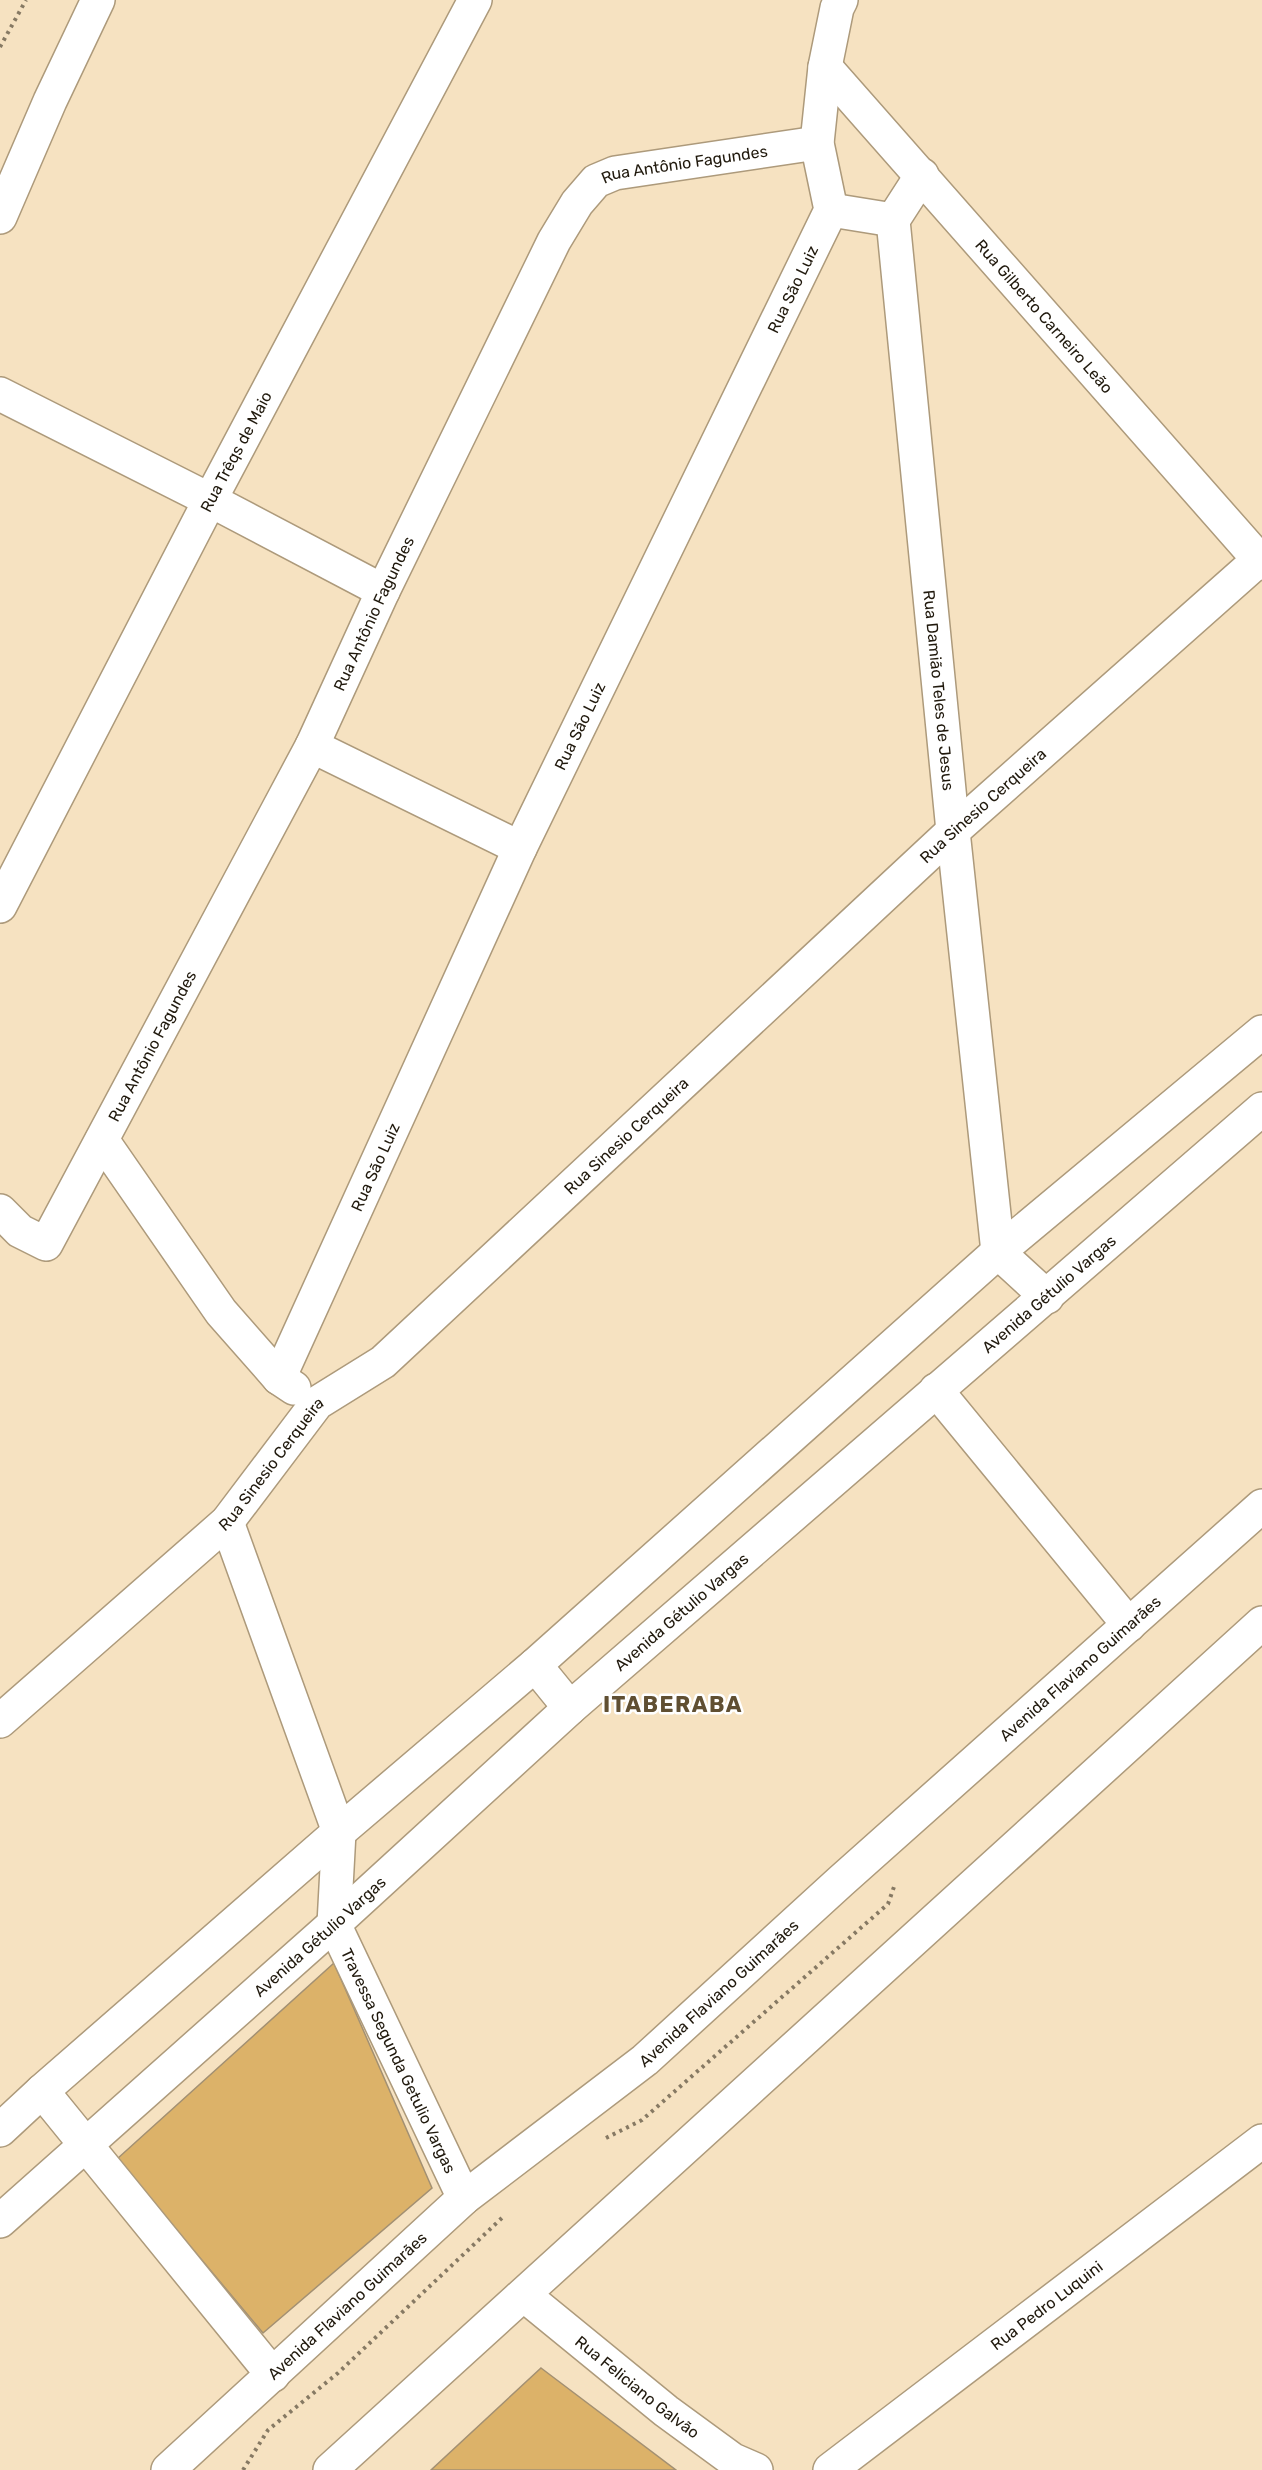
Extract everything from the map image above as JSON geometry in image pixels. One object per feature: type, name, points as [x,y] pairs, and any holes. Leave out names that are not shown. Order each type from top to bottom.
[{"type":"street","points":[[0,217],[50,101],[98,0]]},
{"type":"street","name":"Rua Trêqs de Maio","points":[[0,906],[210,500],[475,0]]},
{"type":"street","points":[[841,0],[837,8],[825,67],[817,143],[831,210],[893,220],[922,175]]},
{"type":"street","name":"Rua Gilberto Carneiro Leão","points":[[825,67],[1261,560]]},
{"type":"street","name":"Rua Antônio Fagundes","points":[[0,1211],[20,1232],[46,1244],[312,746],[383,591],[554,241],[577,203],[596,182],[623,171],[817,143]]},
{"type":"street","name":"Rua São Luiz","points":[[279,1378],[520,848],[831,210]]},
{"type":"street","name":"Rua Damião Teles de Jesus","points":[[893,220],[953,831],[998,1252]]},
{"type":"street","points":[[0,394],[383,591]]},
{"type":"street","name":"Rua Sinesio Cerqueira","points":[[0,1721],[227,1522],[317,1404],[383,1362],[953,831],[1261,560]]},
{"type":"street","points":[[312,746],[520,848]]},
{"type":"street","points":[[0,2130],[339,1832],[535,1665],[998,1252],[1262,1032]]},
{"type":"street","name":"Avenida Gétulio Vargas","points":[[0,2221],[334,1924],[570,1708],[1262,1109]]},
{"type":"street","points":[[102,1140],[221,1312],[279,1378],[317,1404]]},
{"type":"street","points":[[998,1252],[1047,1297]]},
{"type":"street","points":[[936,1390],[1129,1625]]},
{"type":"street","name":"Avenida Flaviano Guimarães","points":[[168,2470],[464,2199],[645,2060],[841,1881],[1262,1506]]},
{"type":"street","points":[[227,1522],[339,1832],[334,1924]]},
{"type":"street","points":[[330,2470],[1262,1623]]},
{"type":"street","points":[[535,1665],[570,1708]]},
{"type":"street","name":"Travessa Segunda Getulio Vargas","points":[[334,1924],[464,2199]]},
{"type":"street","points":[[42,2091],[273,2375]]},
{"type":"street","name":"Rua Pedro Luquini","points":[[830,2470],[1262,2141]]},
{"type":"street","name":"Rua Feliciano Galvão","points":[[524,2295],[666,2411],[733,2460],[756,2470]]},
{"type":"path","points":[[0,47],[26,0]]},
{"type":"building","points":[[334,1963],[432,2188],[263,2333],[117,2159]]},
{"type":"building","points":[[541,2368],[676,2470],[431,2470]]},
{"type":"district","name":"ITABERABA","points":[[673,1704]]}]
